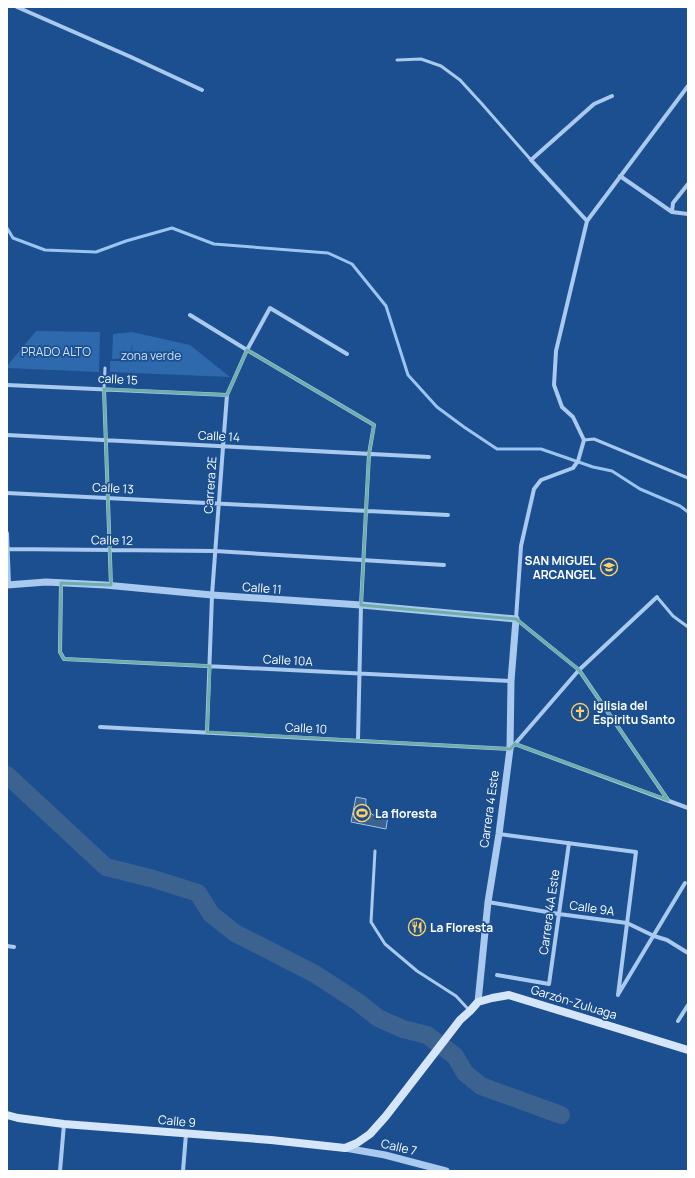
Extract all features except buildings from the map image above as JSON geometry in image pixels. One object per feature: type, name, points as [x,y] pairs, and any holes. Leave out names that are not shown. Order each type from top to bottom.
[{"type":"main road","name":"Garzón-Zuluaga","points":[[478,1002],[509,995],[688,1050]]},
{"type":"main road","points":[[345,1148],[357,1144],[370,1134],[386,1116],[460,1020],[478,1002]]},
{"type":"main road","name":"Calle 9","points":[[7,1115],[18,1118],[64,1124],[271,1140],[345,1148]]},
{"type":"street","points":[[17,7],[26,9],[202,90]]},
{"type":"street","points":[[668,800],[579,670],[516,618],[521,546],[534,489],[541,480],[573,468],[578,461],[584,440],[573,417],[562,407],[554,385],[556,351],[587,221],[688,86]]},
{"type":"street","points":[[587,221],[531,160],[594,104],[612,96]]},
{"type":"street","points":[[620,176],[672,212],[688,214]]},
{"type":"street","points":[[672,212],[673,203],[688,184]]},
{"type":"street","name":"Carrera 2E","points":[[208,732],[212,595],[227,395],[246,350],[270,308],[347,354]]},
{"type":"street","points":[[190,315],[374,426],[369,454],[361,606],[358,740]]},
{"type":"street","name":"calle 15","points":[[7,385],[227,395]]},
{"type":"street","points":[[104,389],[111,586]]},
{"type":"street","name":"Calle 14","points":[[7,435],[429,457]]},
{"type":"street","name":"Calle 13","points":[[7,493],[448,515]]},
{"type":"street","points":[[7,533],[8,585]]},
{"type":"street","name":"Calle 12","points":[[7,549],[215,552],[444,565]]},
{"type":"street","name":"Calle 11","points":[[8,585],[46,582],[111,586],[516,618]]},
{"type":"street","name":"Calle 10A","points":[[61,583],[60,652],[64,659],[511,681]]},
{"type":"street","points":[[513,746],[579,670],[657,597]]},
{"type":"street","name":"Carrera 4 Este","points":[[478,1002],[488,902],[513,746],[511,681],[516,618]]},
{"type":"street","name":"Calle 10","points":[[100,727],[513,746],[688,808]]},
{"type":"street","points":[[498,834],[636,852],[618,995],[685,883]]},
{"type":"street","name":"Carrera 4A Este","points":[[497,975],[549,984],[569,843]]},
{"type":"street","name":"Calle 9A","points":[[488,902],[559,914],[627,923],[654,936],[667,940],[688,953]]},
{"type":"street","points":[[7,946],[14,947]]},
{"type":"street","points":[[678,1021],[688,1005]]},
{"type":"street","points":[[60,1171],[64,1124]]},
{"type":"street","points":[[183,1171],[186,1134]]},
{"type":"street","name":"Calle 7","points":[[345,1148],[385,1155],[446,1171]]},
{"type":"lane","points":[[397,60],[421,59],[441,66],[460,80],[531,160]]},
{"type":"lane","points":[[104,389],[105,368]]},
{"type":"lane","points":[[584,440],[594,439],[688,478]]},
{"type":"lane","points":[[657,597],[673,616],[688,627]]},
{"type":"lane","points":[[375,851],[371,922],[385,944],[417,972],[456,996],[470,1011]]},
{"type":"highlighted area","points":[[247,350],[374,425],[369,454],[361,605],[516,619],[579,670],[668,800],[515,744],[510,749],[207,732],[210,666],[64,659],[60,652],[61,583],[111,585],[104,389],[227,395]]},
{"type":"green space","name":"PRADO ALTO","points":[[36,331],[100,332],[99,372],[7,368],[7,366]]},
{"type":"green space","name":"zona verde","points":[[132,332],[190,345],[230,377],[110,372],[110,361],[133,361],[132,342],[131,358],[112,359],[113,334]]},
{"type":"shaded area","name":"La floresta","points":[[356,797],[366,799],[367,808],[373,815],[388,815],[386,829],[351,822]]},
{"type":"waterway","points":[[7,228],[13,238],[45,250],[96,252],[126,241],[172,228],[214,244],[328,253],[352,264],[386,306],[408,375],[437,407],[464,427],[497,449],[541,449],[593,467],[612,471],[640,489],[680,506],[688,512]]},
{"type":"waterway","points":[[7,775],[106,867],[154,879],[198,893],[211,914],[235,933],[315,974],[358,1002],[378,1018],[403,1029],[427,1035],[455,1056],[465,1073],[481,1086],[561,1115]]},
{"type":"place","name":"SAN MIGUEL ARCANGEL","points":[[609,567]]},
{"type":"place","name":"iglisia del Espiritu Santo","points":[[580,712]]},
{"type":"place","name":"La floresta","points":[[362,813]]},
{"type":"place","name":"La Floresta","points":[[417,927]]}]
